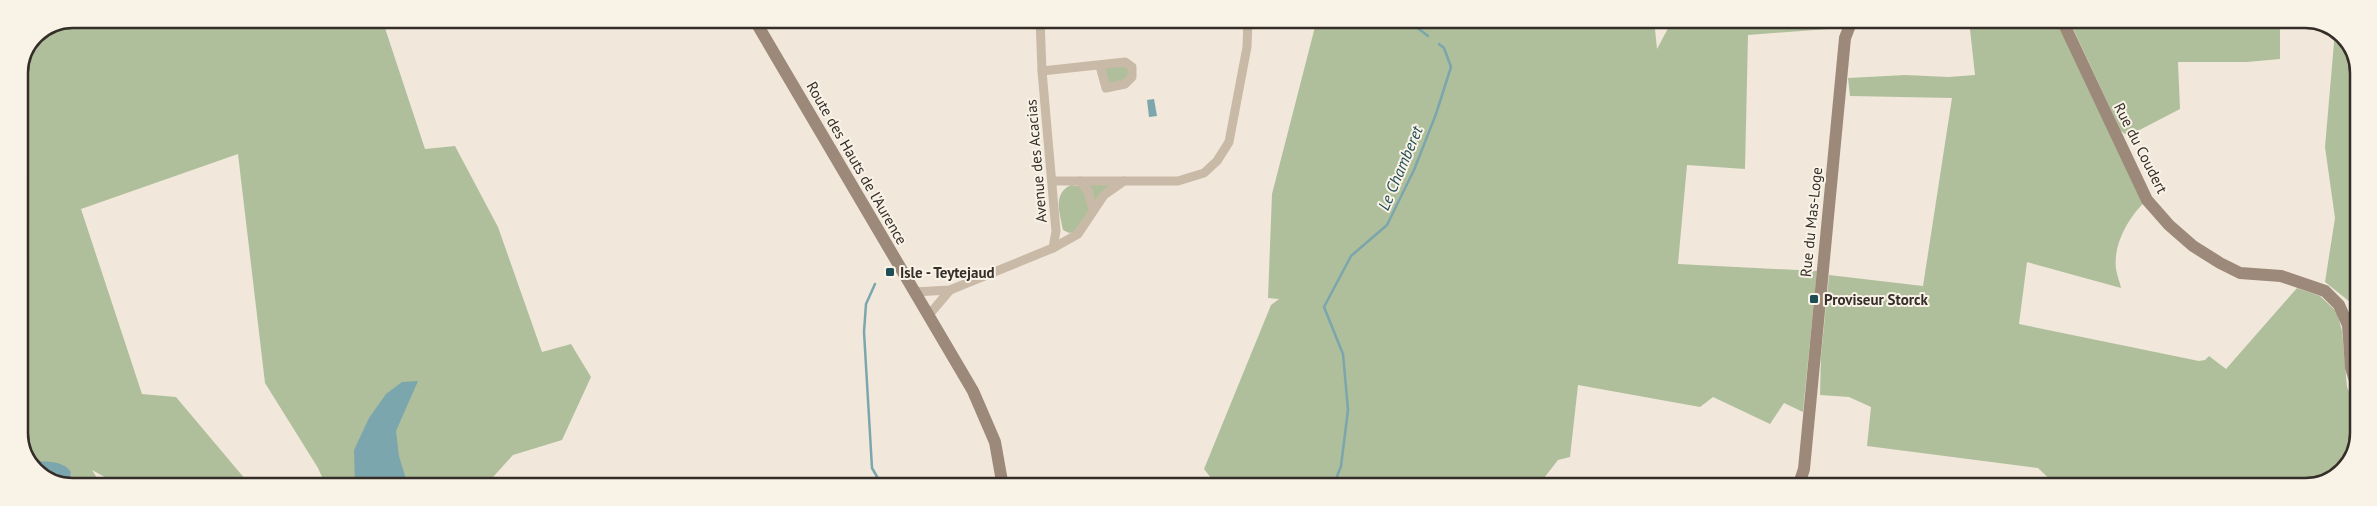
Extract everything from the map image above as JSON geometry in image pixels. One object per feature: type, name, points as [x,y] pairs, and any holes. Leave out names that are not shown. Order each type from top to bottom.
[{"type":"main road","name":"Route des Hauts de l'Aurence","points":[[759,28],[973,391],[989,424],[998,452],[1002,478]]},
{"type":"main road","name":"Rue du Mas-Loge","points":[[1801,478],[1845,38],[1849,28]]},
{"type":"main road","name":"Rue du Coudert","points":[[2066,28],[2147,200],[2169,225],[2193,246],[2240,273],[2281,276],[2325,291],[2339,304],[2348,325],[2350,350]]},
{"type":"street","name":"Avenue des Acacias","points":[[1040,28],[1042,72],[1056,231],[1053,248]]},
{"type":"street","points":[[1052,181],[1178,181],[1204,173],[1217,161],[1229,142],[1247,47],[1248,28]]},
{"type":"street","points":[[1042,72],[1100,66]]},
{"type":"street","points":[[1080,181],[1088,191],[1093,210]]},
{"type":"street","points":[[914,292],[950,290],[1053,248],[1078,234],[1104,195],[1124,181]]},
{"type":"street","points":[[928,316],[950,290]]},
{"type":"green space","points":[[64,28],[385,28],[425,149],[455,146],[498,227],[542,352],[571,344],[591,377],[562,440],[513,455],[492,478],[322,478],[265,383],[238,154],[81,209],[142,394],[176,397],[244,478],[106,478],[92,470],[97,478],[70,478],[71,472],[53,463],[38,462],[28,442],[28,64],[35,48],[48,35]]},
{"type":"green space","points":[[1315,28],[1655,28],[1657,49],[1668,28],[1842,28],[1748,35],[1745,169],[1687,165],[1678,264],[1817,271],[1803,412],[1784,403],[1770,424],[1713,397],[1700,407],[1578,385],[1570,457],[1558,460],[1544,478],[1211,478],[1204,469],[1271,305],[1279,299],[1268,298],[1272,194]]},
{"type":"green space","points":[[1970,28],[2066,28],[2147,200],[2128,222],[2117,250],[2116,272],[2121,288],[2027,262],[2019,324],[2199,361],[2205,360],[2209,356],[2226,369],[2297,288],[2320,296],[2337,312],[2342,331],[2347,387],[2350,393],[2349,442],[2340,461],[2334,467],[2322,475],[2313,478],[2049,478],[2038,468],[1867,446],[1871,407],[1849,397],[1820,395],[1821,356],[1829,275],[1923,286],[1952,98],[1850,96],[1848,78],[1905,75],[1949,77],[1975,75]]},
{"type":"green space","points":[[2073,28],[2280,28],[2280,59],[2247,62],[2178,62],[2180,109],[2128,136],[2121,131]]},
{"type":"green space","points":[[2334,39],[2346,55],[2349,70],[2350,302],[2325,282],[2335,218],[2325,147]]},
{"type":"green space","points":[[1125,62],[1132,77],[1106,88],[1100,66]]},
{"type":"green space","points":[[1080,181],[1124,181],[1093,210]]},
{"type":"green space","points":[[1071,185],[1080,186],[1085,191],[1090,209],[1074,232],[1069,233],[1063,230],[1059,211],[1059,199],[1061,193]]},
{"type":"water","points":[[1154,99],[1157,116],[1149,117],[1147,100]]},
{"type":"water","points":[[418,381],[396,431],[399,456],[406,478],[355,478],[354,450],[369,418],[386,394],[402,382]]},
{"type":"water","points":[[38,461],[57,463],[63,465],[71,472],[70,478],[64,478],[45,469]]},
{"type":"waterway","name":"Le Chamberet","points":[[1418,28],[1428,36]]},
{"type":"waterway","name":"Le Chamberet","points":[[1336,478],[1341,466],[1348,410],[1343,354],[1324,307],[1351,256],[1387,225],[1414,170],[1436,114],[1451,67],[1444,48],[1439,44]]},
{"type":"waterway","points":[[875,284],[866,304],[864,332],[872,468],[878,478]]},
{"type":"place","name":"Isle - Teytejaud","points":[[890,272]]},
{"type":"place","name":"Proviseur Storck","points":[[1814,299]]}]
